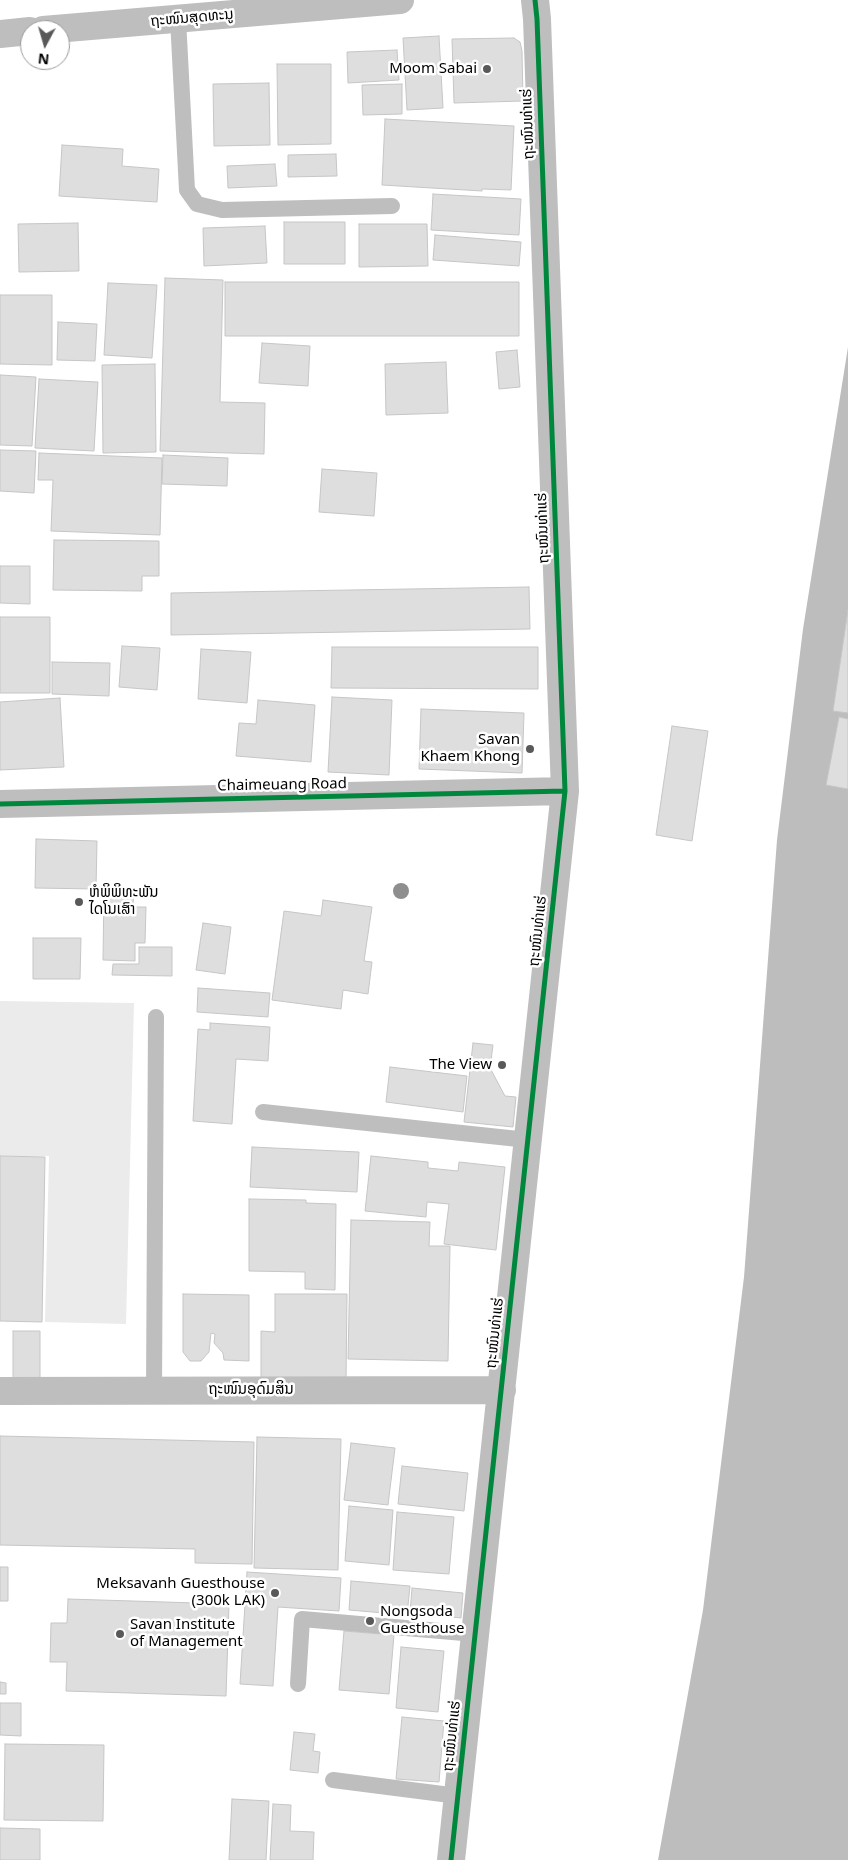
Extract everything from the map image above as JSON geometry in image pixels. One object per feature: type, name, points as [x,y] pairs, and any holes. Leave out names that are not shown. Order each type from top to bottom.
[{"type":"street","name":"ຖະໜົນສຸດທະນູ","points":[[70,28],[400,0]]},
{"type":"street","name":"ຖະໜົນທ່າແຮ່","points":[[451,1860],[565,791],[535,0]]},
{"type":"street","points":[[0,34],[20,32]]},
{"type":"street","name":"Chaimeuang Road","points":[[0,804],[565,791]]},
{"type":"street","name":"ຖະໜົນອຸດົມສິນ","points":[[0,1391],[502,1390]]},
{"type":"lane","points":[[178,19],[187,190],[197,204],[222,210],[392,206]]},
{"type":"lane","points":[[154,1391],[156,1017]]},
{"type":"lane","points":[[263,1112],[528,1140]]},
{"type":"lane","points":[[298,1684],[302,1619],[476,1634]]},
{"type":"lane","points":[[332,1780],[458,1796]]},
{"type":"shaded area","points":[[848,347],[848,1860],[658,1860],[703,1610],[744,1277],[777,840],[803,629]]},
{"type":"shaded area","points":[[0,1001],[134,1003],[126,1324],[45,1322],[49,1156],[0,1156]]},
{"type":"building","points":[[439,36],[443,108],[407,110],[403,38]]},
{"type":"building","points":[[514,38],[520,42],[522,51],[523,101],[454,103],[452,39]]},
{"type":"building","points":[[397,50],[399,80],[348,83],[347,52]]},
{"type":"building","points":[[277,64],[331,64],[331,144],[278,145]]},
{"type":"building","points":[[269,83],[270,145],[214,146],[213,84]]},
{"type":"building","points":[[402,84],[402,114],[363,115],[362,85]]},
{"type":"building","points":[[385,119],[514,126],[511,190],[482,189],[482,191],[382,185]]},
{"type":"building","points":[[62,145],[123,149],[122,166],[159,169],[157,202],[59,196]]},
{"type":"building","points":[[336,154],[337,176],[288,177],[288,155]]},
{"type":"building","points":[[275,164],[277,186],[228,188],[227,166]]},
{"type":"building","points":[[433,194],[521,199],[519,235],[431,230]]},
{"type":"building","points":[[284,222],[345,222],[345,264],[284,264]]},
{"type":"building","points":[[78,223],[79,271],[19,272],[18,224]]},
{"type":"building","points":[[359,224],[427,224],[428,266],[359,267]]},
{"type":"building","points":[[265,226],[267,263],[204,266],[203,228]]},
{"type":"building","points":[[435,235],[521,242],[519,266],[433,260]]},
{"type":"building","points":[[165,278],[223,280],[220,402],[265,403],[264,454],[160,451]]},
{"type":"building","points":[[225,282],[519,282],[519,336],[225,336]]},
{"type":"building","points":[[108,283],[157,285],[152,358],[104,355]]},
{"type":"building","points":[[0,295],[52,295],[52,365],[0,364]]},
{"type":"building","points":[[58,322],[97,324],[95,361],[57,360]]},
{"type":"building","points":[[262,343],[310,346],[308,386],[259,383]]},
{"type":"building","points":[[517,350],[520,387],[499,389],[496,352]]},
{"type":"building","points":[[446,362],[448,413],[386,415],[385,364]]},
{"type":"building","points":[[155,364],[156,452],[103,453],[102,365]]},
{"type":"building","points":[[0,375],[36,377],[32,446],[0,445]]},
{"type":"building","points":[[39,379],[98,382],[94,451],[35,448]]},
{"type":"building","points":[[0,450],[36,451],[34,493],[0,491]]},
{"type":"building","points":[[39,453],[162,458],[160,535],[51,531],[53,480],[38,480]]},
{"type":"building","points":[[163,455],[228,458],[227,486],[162,484]]},
{"type":"building","points":[[322,469],[377,473],[374,516],[319,512]]},
{"type":"building","points":[[54,540],[159,541],[159,576],[142,576],[142,591],[53,590]]},
{"type":"building","points":[[0,566],[30,566],[30,604],[0,603]]},
{"type":"building","points":[[529,587],[530,629],[171,635],[171,593]]},
{"type":"building","points":[[848,610],[848,713],[833,711]]},
{"type":"building","points":[[0,617],[50,617],[50,693],[0,693]]},
{"type":"building","points":[[122,646],[160,648],[157,690],[119,687]]},
{"type":"building","points":[[332,647],[538,647],[538,689],[331,688]]},
{"type":"building","points":[[201,649],[251,652],[247,703],[198,699]]},
{"type":"building","points":[[52,662],[110,663],[109,696],[52,694]]},
{"type":"building","points":[[332,697],[392,700],[389,775],[328,772]]},
{"type":"building","points":[[60,698],[64,767],[0,770],[0,702]]},
{"type":"building","points":[[258,700],[315,705],[311,762],[236,756],[239,723],[256,724]]},
{"type":"building","points":[[421,709],[524,713],[522,773],[419,769]]},
{"type":"building","points":[[839,717],[848,719],[848,789],[826,785]]},
{"type":"building","points":[[672,726],[708,731],[692,841],[656,835]]},
{"type":"building","points":[[36,839],[97,841],[96,889],[35,888]]},
{"type":"building","points":[[104,889],[134,890],[133,907],[146,907],[145,943],[135,943],[135,961],[103,960]]},
{"type":"building","points":[[323,900],[372,907],[364,961],[372,962],[368,994],[343,990],[341,1009],[272,1000],[284,911],[321,916]]},
{"type":"building","points":[[203,923],[231,927],[225,974],[196,970]]},
{"type":"building","points":[[33,938],[81,938],[80,979],[33,979]]},
{"type":"building","points":[[139,947],[172,947],[172,976],[112,975],[113,964],[139,964]]},
{"type":"building","points":[[198,988],[270,993],[268,1017],[197,1012]]},
{"type":"building","points":[[210,1023],[270,1027],[268,1061],[236,1059],[232,1124],[193,1121],[198,1029],[210,1030]]},
{"type":"building","points":[[473,1043],[493,1045],[490,1068],[505,1096],[516,1097],[513,1127],[464,1122]]},
{"type":"building","points":[[390,1067],[467,1076],[463,1112],[386,1102]]},
{"type":"building","points":[[252,1147],[359,1152],[357,1192],[250,1187]]},
{"type":"building","points":[[0,1156],[45,1157],[42,1322],[0,1321]]},
{"type":"building","points":[[371,1156],[428,1162],[428,1168],[458,1171],[459,1162],[505,1167],[496,1250],[444,1244],[449,1204],[427,1202],[426,1217],[365,1211]]},
{"type":"building","points":[[249,1199],[306,1200],[306,1203],[336,1204],[335,1290],[305,1289],[305,1272],[249,1271]]},
{"type":"building","points":[[351,1220],[430,1222],[429,1246],[450,1246],[448,1361],[348,1359]]},
{"type":"building","points":[[183,1294],[249,1295],[249,1361],[224,1360],[223,1353],[214,1343],[215,1334],[211,1333],[209,1352],[201,1361],[190,1361],[183,1352]]},
{"type":"building","points":[[275,1294],[347,1294],[346,1382],[261,1382],[261,1331],[275,1332]]},
{"type":"building","points":[[13,1331],[40,1331],[40,1379],[13,1379]]},
{"type":"building","points":[[0,1436],[254,1442],[252,1564],[195,1563],[195,1549],[0,1545]]},
{"type":"building","points":[[257,1437],[341,1439],[338,1570],[254,1568]]},
{"type":"building","points":[[351,1443],[395,1448],[388,1505],[344,1500]]},
{"type":"building","points":[[402,1466],[468,1473],[464,1511],[398,1504]]},
{"type":"building","points":[[349,1506],[393,1510],[389,1565],[345,1561]]},
{"type":"building","points":[[397,1512],[454,1517],[449,1574],[393,1570]]},
{"type":"building","points":[[0,1567],[8,1567],[8,1601],[0,1601]]},
{"type":"building","points":[[247,1572],[341,1578],[339,1611],[278,1607],[273,1686],[240,1684]]},
{"type":"building","points":[[351,1581],[410,1586],[407,1615],[349,1610]]},
{"type":"building","points":[[412,1588],[463,1593],[461,1618],[410,1613]]},
{"type":"building","points":[[68,1599],[229,1604],[226,1696],[66,1691],[67,1662],[50,1662],[51,1623],[67,1623]]},
{"type":"building","points":[[344,1631],[394,1635],[389,1694],[339,1690]]},
{"type":"building","points":[[401,1647],[444,1651],[438,1712],[396,1708]]},
{"type":"building","points":[[0,1682],[6,1683],[6,1694],[0,1694]]},
{"type":"building","points":[[0,1703],[21,1703],[21,1736],[0,1735]]},
{"type":"building","points":[[402,1717],[444,1721],[439,1782],[396,1779]]},
{"type":"building","points":[[294,1732],[315,1734],[313,1751],[320,1752],[318,1773],[290,1770]]},
{"type":"building","points":[[5,1744],[104,1745],[103,1821],[4,1820]]},
{"type":"building","points":[[232,1799],[269,1801],[266,1860],[229,1860]]},
{"type":"building","points":[[273,1804],[291,1805],[290,1831],[314,1832],[313,1860],[270,1860]]},
{"type":"building","points":[[0,1828],[40,1829],[40,1860],[0,1860]]},
{"type":"cycle path","points":[[451,1860],[565,791],[535,0]]},
{"type":"cycle path","points":[[0,804],[565,791]]},
{"type":"place","name":"Moom Sabai","points":[[487,69]]},
{"type":"place","name":"Savan Khaem Khong","points":[[530,749]]},
{"type":"place","name":"ຫໍພິພິທະພັນ ໄດໂນເສົາ","points":[[79,902]]},
{"type":"place","name":"The View","points":[[502,1065]]},
{"type":"place","name":"Meksavanh Guesthouse (300k LAK)","points":[[275,1593]]},
{"type":"place","name":"Nongsoda Guesthouse","points":[[370,1621]]},
{"type":"place","name":"Savan Institute of Management","points":[[120,1634]]}]
